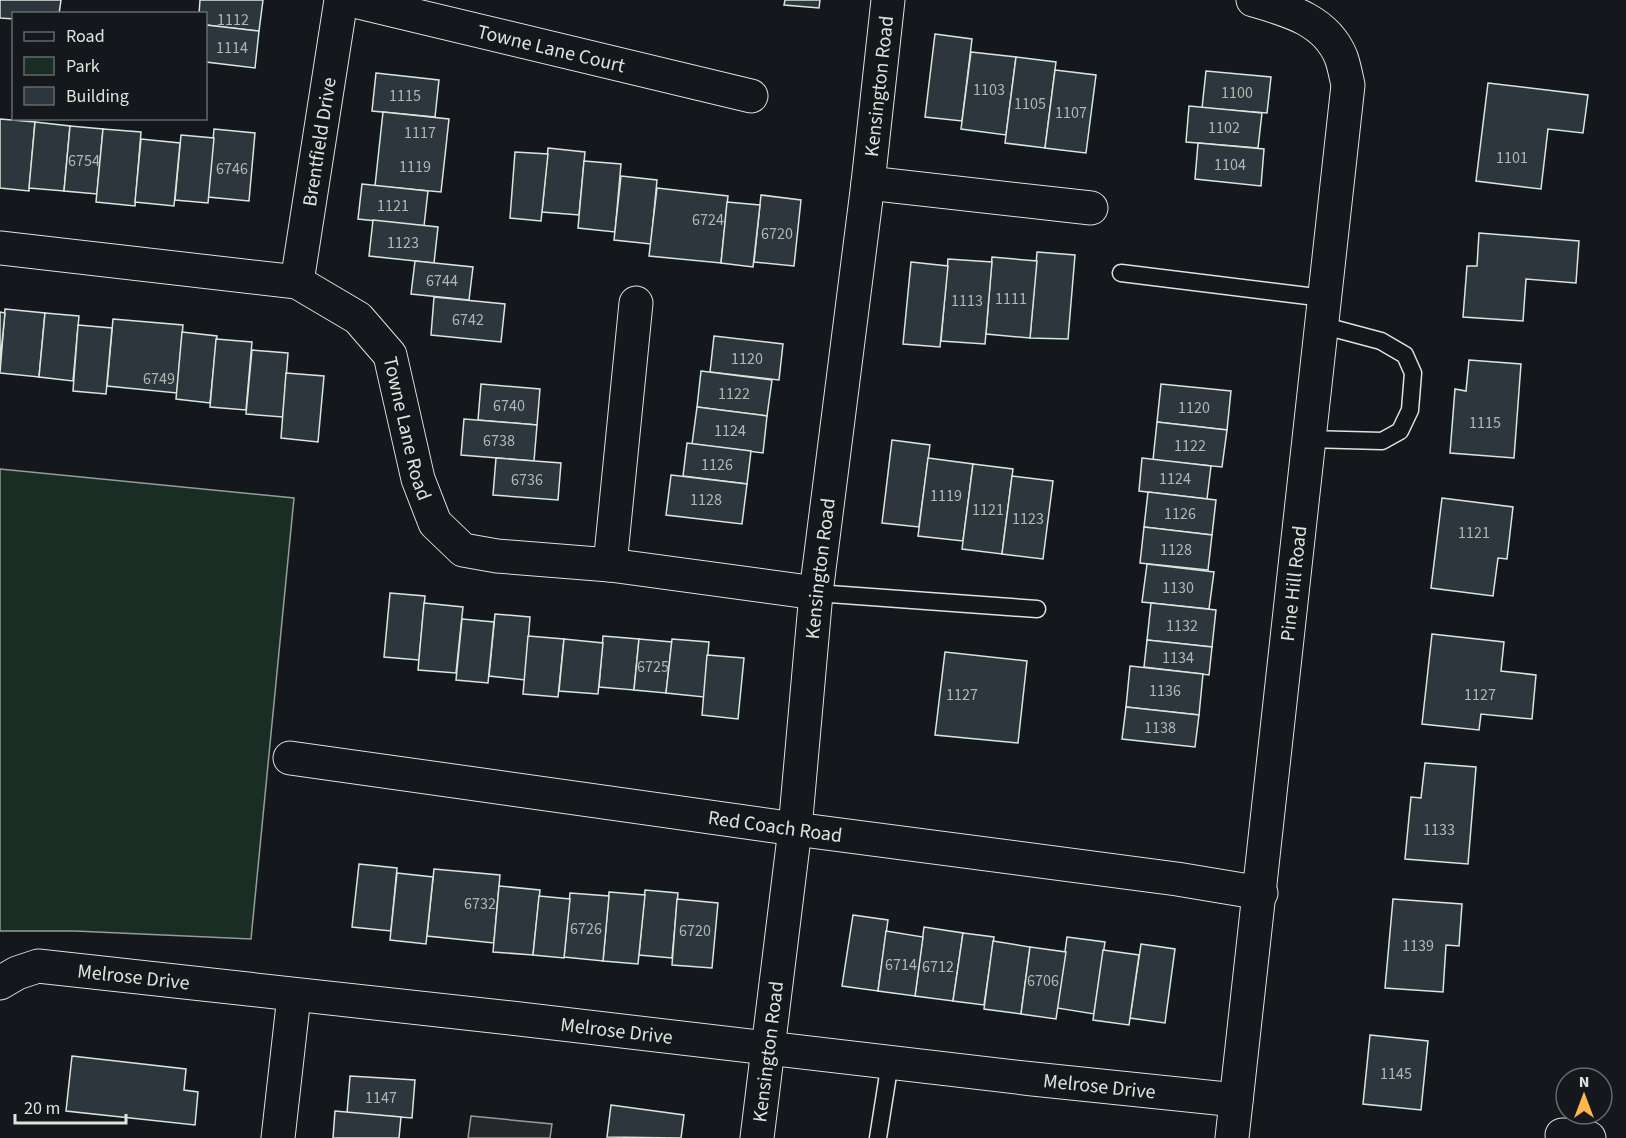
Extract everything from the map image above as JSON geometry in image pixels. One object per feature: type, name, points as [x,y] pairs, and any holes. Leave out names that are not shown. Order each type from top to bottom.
[{"type":"street","name":"Brentfield Drive","points":[[297,282],[341,0]]},
{"type":"street","name":"Towne Lane Court","points":[[350,0],[752,96]]},
{"type":"street","name":"Kensington Road","points":[[757,1138],[795,830],[816,593],[868,183],[888,0]]},
{"type":"street","name":"Pine Hill Road","points":[[1232,1138],[1261,893],[1276,725],[1348,85],[1341,56],[1326,34],[1306,17],[1253,0]]},
{"type":"street","points":[[868,183],[1091,208]]},
{"type":"street","name":"Towne Lane Road","points":[[0,248],[297,282],[358,318],[390,355],[418,479],[435,523],[463,550],[497,556],[610,566],[816,593]]},
{"type":"street","points":[[610,566],[636,303]]},
{"type":"street","name":"Red Coach Road","points":[[290,758],[795,830],[1177,879],[1261,893]]},
{"type":"street","name":"Melrose Drive","points":[[0,983],[17,973],[38,966],[1236,1100]]},
{"type":"street","points":[[278,1138],[294,996]]},
{"type":"lane","points":[[1121,273],[1322,312],[1405,355],[1413,373],[1410,410],[1400,431],[1382,441],[1308,439]]},
{"type":"lane","points":[[816,593],[1038,609]]},
{"type":"lane","points":[[878,1138],[890,1062]]},
{"type":"green space","points":[[0,469],[294,498],[251,939],[75,931],[0,931]]},
{"type":"shaded area","points":[[471,1116],[552,1124],[550,1138],[468,1138]]},
{"type":"building","points":[[0,0],[61,0],[59,12],[12,12],[12,19],[0,18]]},
{"type":"building","points":[[200,0],[263,0],[259,31],[207,25],[207,12],[199,12]]},
{"type":"building","points":[[785,0],[820,0],[819,8],[784,5]]},
{"type":"building","points":[[207,25],[259,31],[255,68],[207,62]]},
{"type":"building","points":[[935,34],[972,39],[962,121],[925,117]]},
{"type":"building","points":[[971,52],[1016,57],[1006,135],[961,129]]},
{"type":"building","points":[[1016,57],[1056,62],[1045,148],[1005,143]]},
{"type":"building","points":[[1055,70],[1096,75],[1086,153],[1045,148]]},
{"type":"building","points":[[1206,71],[1271,77],[1267,113],[1202,108]]},
{"type":"building","points":[[376,73],[439,80],[435,117],[372,111]]},
{"type":"building","points":[[1488,83],[1588,95],[1583,133],[1548,129],[1541,189],[1476,181]]},
{"type":"building","points":[[1189,106],[1262,113],[1258,148],[1186,142]]},
{"type":"building","points":[[383,112],[449,119],[441,192],[375,186]]},
{"type":"building","points":[[0,119],[35,122],[29,191],[0,188]]},
{"type":"building","points":[[35,122],[70,126],[64,191],[29,188]]},
{"type":"building","points":[[70,126],[103,129],[97,194],[64,191]]},
{"type":"building","points":[[103,129],[141,132],[135,206],[96,202]]},
{"type":"building","points":[[214,129],[255,133],[249,201],[208,197]]},
{"type":"building","points":[[181,135],[214,138],[208,203],[175,200]]},
{"type":"building","points":[[141,139],[180,143],[174,206],[135,202]]},
{"type":"building","points":[[1198,143],[1264,149],[1261,186],[1195,179]]},
{"type":"building","points":[[548,148],[585,152],[579,215],[542,212]]},
{"type":"building","points":[[515,152],[548,154],[541,221],[510,218]]},
{"type":"building","points":[[584,161],[621,164],[615,232],[578,228]]},
{"type":"building","points":[[621,176],[657,180],[651,244],[614,240]]},
{"type":"building","points":[[362,184],[428,191],[424,226],[358,219]]},
{"type":"building","points":[[657,188],[728,196],[721,263],[649,256]]},
{"type":"building","points":[[761,195],[801,200],[794,266],[754,262]]},
{"type":"building","points":[[727,202],[760,205],[753,267],[721,263]]},
{"type":"building","points":[[373,220],[438,227],[434,263],[369,256]]},
{"type":"building","points":[[1479,233],[1579,241],[1576,283],[1526,279],[1523,321],[1463,317],[1467,266],[1477,266]]},
{"type":"building","points":[[1037,252],[1075,255],[1068,339],[1030,338]]},
{"type":"building","points":[[992,257],[1037,261],[1030,338],[986,334]]},
{"type":"building","points":[[948,259],[992,262],[985,344],[941,341]]},
{"type":"building","points":[[415,261],[473,267],[469,300],[411,294]]},
{"type":"building","points":[[911,262],[948,266],[940,347],[903,344]]},
{"type":"building","points":[[434,297],[505,304],[501,342],[431,335]]},
{"type":"building","points":[[5,309],[45,313],[39,377],[0,373]]},
{"type":"building","points":[[0,312],[5,313],[0,362]]},
{"type":"building","points":[[45,313],[79,316],[73,381],[39,377]]},
{"type":"building","points":[[113,319],[183,325],[177,393],[107,386]]},
{"type":"building","points":[[78,325],[112,328],[106,394],[73,391]]},
{"type":"building","points":[[182,332],[217,336],[210,403],[176,399]]},
{"type":"building","points":[[714,336],[783,344],[779,380],[710,372]]},
{"type":"building","points":[[216,339],[252,342],[246,410],[210,407]]},
{"type":"building","points":[[252,350],[288,353],[283,417],[246,414]]},
{"type":"building","points":[[1469,360],[1521,364],[1514,458],[1450,453],[1455,389],[1466,391]]},
{"type":"building","points":[[701,371],[772,380],[767,416],[697,407]]},
{"type":"building","points":[[286,373],[324,376],[318,442],[281,438]]},
{"type":"building","points":[[481,384],[540,389],[537,425],[478,420]]},
{"type":"building","points":[[1161,384],[1231,391],[1227,430],[1157,422]]},
{"type":"building","points":[[697,407],[767,416],[763,453],[692,444]]},
{"type":"building","points":[[464,419],[537,425],[534,461],[461,455]]},
{"type":"building","points":[[1157,422],[1227,430],[1222,467],[1153,460]]},
{"type":"building","points":[[892,440],[930,445],[919,527],[882,523]]},
{"type":"building","points":[[687,443],[751,451],[747,484],[683,476]]},
{"type":"building","points":[[496,458],[561,463],[558,500],[493,495]]},
{"type":"building","points":[[928,458],[973,464],[963,541],[918,536]]},
{"type":"building","points":[[1142,458],[1211,466],[1207,499],[1139,491]]},
{"type":"building","points":[[973,464],[1013,469],[1002,554],[962,549]]},
{"type":"building","points":[[671,475],[747,484],[742,524],[666,515]]},
{"type":"building","points":[[1012,476],[1053,481],[1043,559],[1002,554]]},
{"type":"building","points":[[1148,492],[1216,500],[1212,535],[1144,527]]},
{"type":"building","points":[[1442,498],[1513,507],[1507,559],[1498,558],[1493,596],[1431,588]]},
{"type":"building","points":[[1144,527],[1212,535],[1208,570],[1140,563]]},
{"type":"building","points":[[1147,564],[1214,572],[1209,609],[1142,602]]},
{"type":"building","points":[[390,593],[425,596],[419,660],[384,657]]},
{"type":"building","points":[[424,603],[463,607],[456,673],[418,670]]},
{"type":"building","points":[[1151,603],[1216,610],[1212,647],[1147,640]]},
{"type":"building","points":[[495,614],[530,617],[525,680],[489,676]]},
{"type":"building","points":[[462,619],[494,622],[488,683],[456,680]]},
{"type":"building","points":[[1432,634],[1504,642],[1501,671],[1536,675],[1532,719],[1481,714],[1479,730],[1422,724]]},
{"type":"building","points":[[528,636],[564,639],[558,697],[523,694]]},
{"type":"building","points":[[603,636],[639,639],[634,690],[599,687]]},
{"type":"building","points":[[564,639],[603,643],[598,694],[559,691]]},
{"type":"building","points":[[639,639],[672,642],[666,693],[634,690]]},
{"type":"building","points":[[672,639],[709,642],[704,697],[666,693]]},
{"type":"building","points":[[1147,640],[1212,647],[1209,675],[1144,667]]},
{"type":"building","points":[[945,652],[1027,661],[1018,743],[935,735]]},
{"type":"building","points":[[707,655],[744,658],[738,719],[702,715]]},
{"type":"building","points":[[1130,666],[1203,674],[1199,715],[1126,707]]},
{"type":"building","points":[[1126,707],[1199,715],[1195,747],[1122,739]]},
{"type":"building","points":[[1425,763],[1476,767],[1468,864],[1405,859],[1411,797],[1421,798]]},
{"type":"building","points":[[359,864],[397,868],[391,931],[352,927]]},
{"type":"building","points":[[434,869],[500,875],[494,943],[427,936]]},
{"type":"building","points":[[397,873],[433,877],[426,944],[390,940]]},
{"type":"building","points":[[499,886],[540,890],[533,955],[493,952]]},
{"type":"building","points":[[645,890],[678,893],[672,958],[639,955]]},
{"type":"building","points":[[609,892],[645,895],[638,964],[603,961]]},
{"type":"building","points":[[570,893],[609,896],[603,961],[564,957]]},
{"type":"building","points":[[539,896],[570,899],[564,958],[533,955]]},
{"type":"building","points":[[677,899],[718,903],[712,968],[672,965]]},
{"type":"building","points":[[1393,899],[1462,904],[1459,946],[1446,945],[1443,992],[1385,988]]},
{"type":"building","points":[[853,915],[888,920],[878,991],[842,986]]},
{"type":"building","points":[[924,927],[963,933],[953,1001],[915,996]]},
{"type":"building","points":[[886,931],[923,937],[915,996],[878,991]]},
{"type":"building","points":[[963,933],[994,937],[984,1005],[953,1001]]},
{"type":"building","points":[[1067,937],[1105,942],[1094,1014],[1057,1008]]},
{"type":"building","points":[[993,941],[1030,947],[1021,1014],[984,1009]]},
{"type":"building","points":[[1141,944],[1175,949],[1165,1023],[1130,1018]]},
{"type":"building","points":[[1030,947],[1066,952],[1056,1019],[1021,1014]]},
{"type":"building","points":[[1103,950],[1139,955],[1129,1025],[1093,1020]]},
{"type":"building","points":[[1370,1035],[1428,1041],[1421,1110],[1363,1104]]},
{"type":"building","points":[[72,1056],[186,1069],[184,1090],[198,1092],[195,1125],[66,1111]]},
{"type":"building","points":[[350,1076],[415,1080],[412,1118],[347,1113]]},
{"type":"building","points":[[611,1105],[684,1115],[681,1138],[607,1137]]},
{"type":"building","points":[[335,1111],[401,1117],[399,1138],[333,1138]]}]
